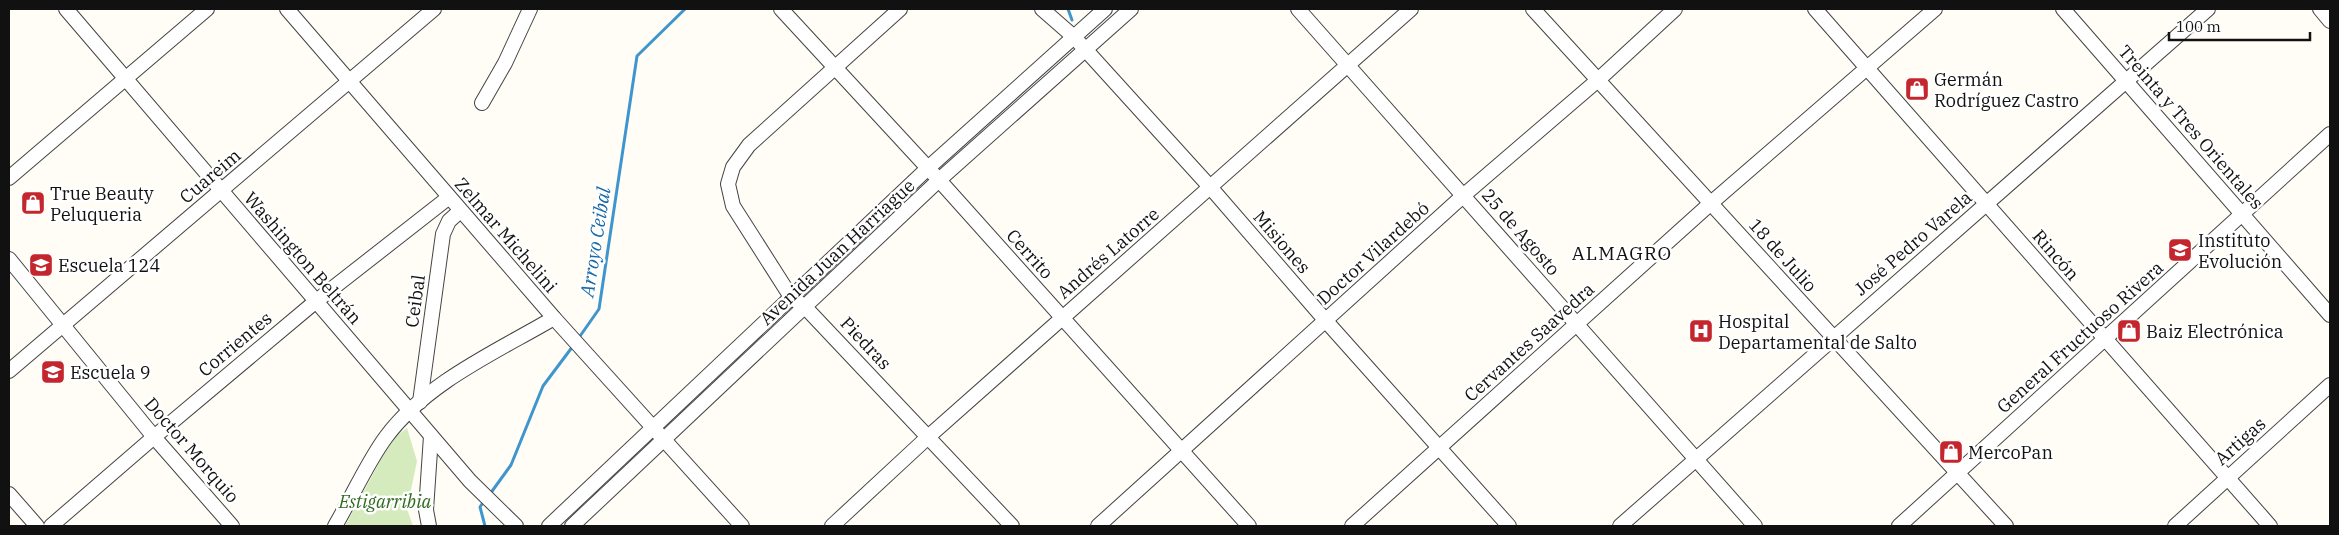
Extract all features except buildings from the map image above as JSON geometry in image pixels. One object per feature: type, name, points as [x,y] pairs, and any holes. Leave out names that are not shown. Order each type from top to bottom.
[{"type":"street","name":"Washington Beltrán","points":[[66,9],[315,302],[415,407],[431,436],[470,481],[516,526]]},
{"type":"street","points":[[9,178],[207,9]]},
{"type":"street","name":"Zelmar Michelini","points":[[287,9],[448,198],[565,331],[742,526]]},
{"type":"street","name":"Cuareim","points":[[9,371],[434,9]]},
{"type":"street","points":[[482,103],[505,63],[530,9]]},
{"type":"street","name":"Cerrito","points":[[781,9],[836,66],[1183,450],[1249,526]]},
{"type":"street","points":[[836,66],[900,9]]},
{"type":"street","name":"Misiones","points":[[1042,9],[1074,37],[1211,188],[1326,321],[1509,526]]},
{"type":"street","name":"Avenida Juan Harriague","points":[[549,526],[653,430],[928,168],[1105,9]]},
{"type":"street","name":"Avenida Juan Harriague","points":[[572,526],[939,180],[1131,9]]},
{"type":"street","name":"25 de Agosto","points":[[1298,9],[1755,526]]},
{"type":"street","name":"Andrés Latorre","points":[[832,526],[928,437],[1211,188],[1410,9]]},
{"type":"street","name":"18 de Julio","points":[[1533,9],[2006,526]]},
{"type":"street","name":"Doctor Vilardebó","points":[[1098,526],[1464,195],[1598,80],[1675,9]]},
{"type":"street","name":"Rincón","points":[[1815,9],[2270,526]]},
{"type":"street","name":"Cervantes Saavedra","points":[[1352,526],[1711,203],[1935,9]]},
{"type":"street","name":"Treinta y Tres Orientales","points":[[2063,9],[2330,316]]},
{"type":"street","name":"José Pedro Varela","points":[[1620,526],[2208,9]]},
{"type":"street","points":[[2320,9],[2330,21]]},
{"type":"street","name":"Piedras","points":[[836,66],[748,145],[733,167],[728,184],[733,206],[791,297],[806,307],[1012,526]]},
{"type":"street","name":"General Fructuoso Rivera","points":[[1899,526],[2330,134]]},
{"type":"street","name":"Corrientes","points":[[51,526],[154,436],[315,302],[448,198]]},
{"type":"street","name":"Ceibal","points":[[415,407],[443,234],[449,221],[460,211]]},
{"type":"street","name":"Doctor Morquio","points":[[9,259],[154,436],[232,526]]},
{"type":"street","points":[[335,526],[385,438],[415,407],[432,391],[454,376],[554,318]]},
{"type":"street","name":"Artigas","points":[[2175,526],[2330,385]]},
{"type":"street","points":[[429,526],[426,510],[431,436]]},
{"type":"street","points":[[9,494],[37,526]]},
{"type":"green space","name":"Estigarribia","points":[[407,428],[417,461],[407,509],[413,526],[345,526],[392,439]]},
{"type":"waterway","name":"Arroyo Ceibal","points":[[578,339],[599,309],[637,56],[685,9]]},
{"type":"waterway","points":[[1068,9],[1072,20]]},
{"type":"waterway","name":"Arroyo Ceibal","points":[[490,494],[511,465],[543,386],[573,346]]},
{"type":"waterway","name":"Arroyo Ceibal","points":[[484,501],[480,507],[485,526]]},
{"type":"place","name":"Germán Rodríguez Castro","points":[[1917,89]]},
{"type":"place","name":"True Beauty Peluqueria","points":[[33,203]]},
{"type":"place","name":"Instituto Evolución","points":[[2180,250]]},
{"type":"place","name":"Escuela 124","points":[[41,265]]},
{"type":"place","name":"Hospital Departamental de Salto","points":[[1701,331]]},
{"type":"place","name":"Baiz Electrónica","points":[[2129,331]]},
{"type":"place","name":"Escuela 9","points":[[53,372]]},
{"type":"place","name":"MercoPan","points":[[1951,452]]},
{"type":"district","name":"ALMAGRO","points":[[1622,253]]}]
